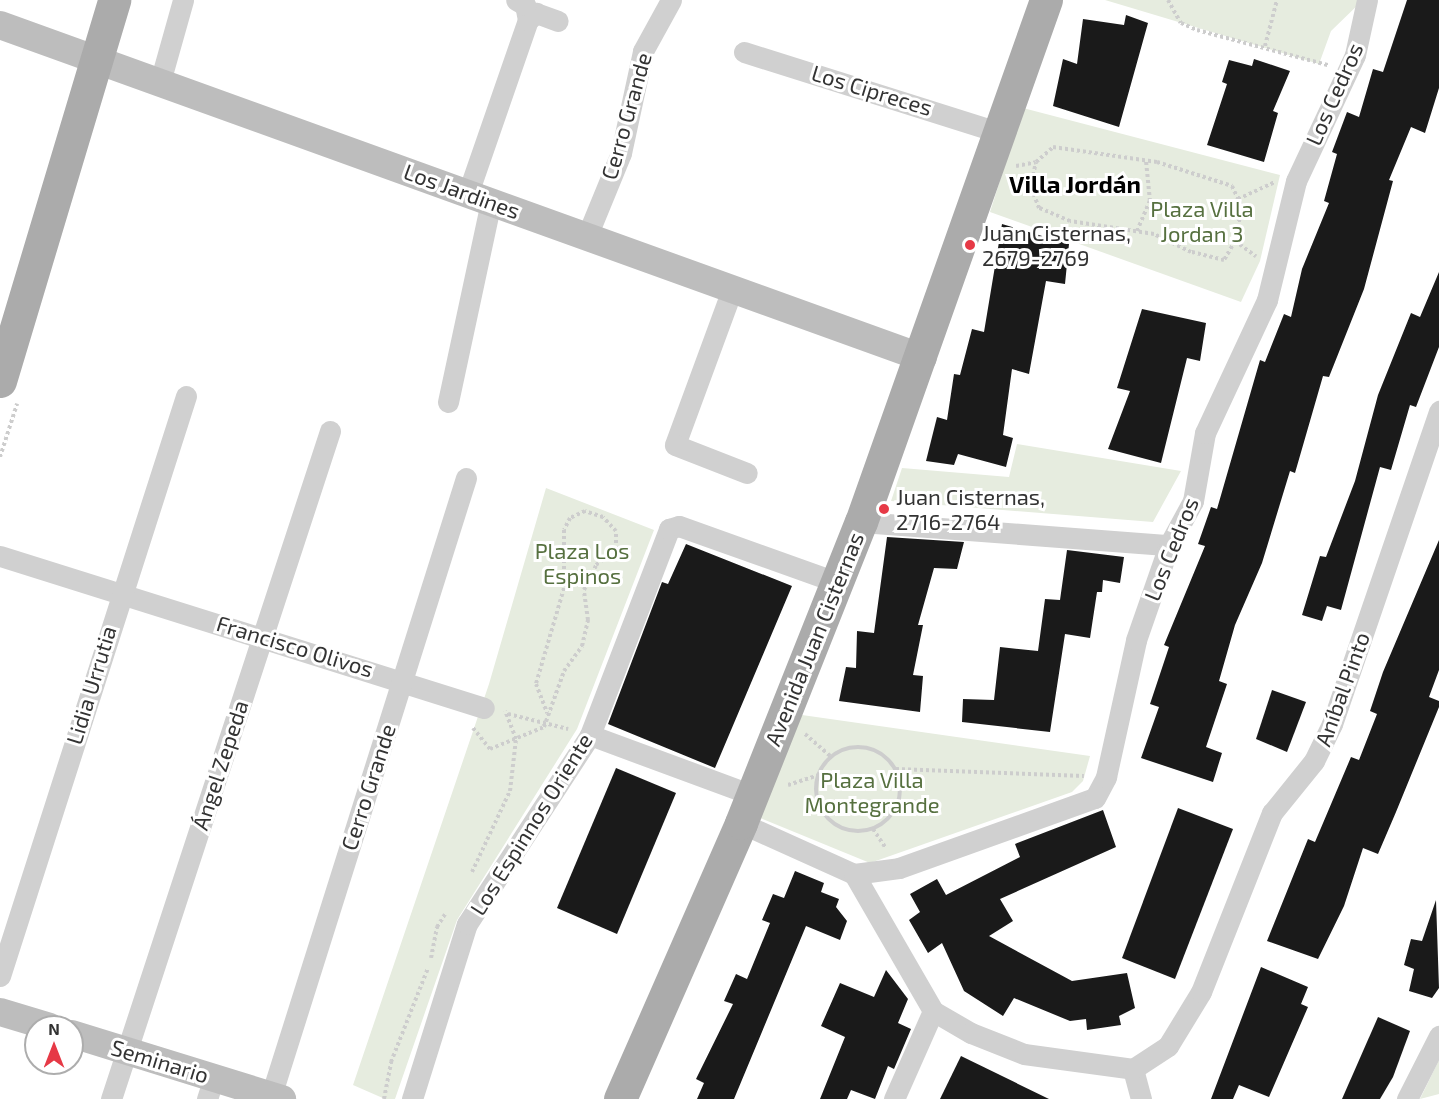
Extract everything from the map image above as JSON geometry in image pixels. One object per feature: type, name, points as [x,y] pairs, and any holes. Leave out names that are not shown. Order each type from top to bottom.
[{"type":"main road","points":[[0,381],[114,0]]},
{"type":"main road","name":"Avenida Juan Cisternas","points":[[620,1099],[746,809],[861,522],[923,358],[998,132],[1046,0]]},
{"type":"street","points":[[160,82],[183,0]]},
{"type":"street","points":[[448,402],[479,197],[528,20],[525,5],[516,0]]},
{"type":"street","name":"Cerro Grande","points":[[587,236],[621,153],[644,51],[671,0]]},
{"type":"street","name":"Los Cedros","points":[[854,874],[899,868],[1095,798],[1106,777],[1136,640],[1169,545],[1193,501],[1205,433],[1277,271],[1296,181],[1344,71],[1354,55],[1367,0]]},
{"type":"street","points":[[528,20],[536,13],[558,21]]},
{"type":"street","name":"Los Jardines","points":[[0,25],[733,287],[923,358]]},
{"type":"street","name":"Los Cipreces","points":[[744,52],[998,132]]},
{"type":"street","points":[[733,287],[675,445],[747,473]]},
{"type":"street","name":"Lidia Urrutia","points":[[0,976],[120,592],[186,396]]},
{"type":"street","name":"Aníbal Pinto","points":[[1132,1069],[1168,1047],[1201,993],[1272,813],[1314,761],[1332,724],[1439,411]]},
{"type":"street","name":"Ángel Zepeda","points":[[111,1099],[330,431]]},
{"type":"street","name":"Cerro Grande","points":[[276,1097],[402,679],[466,478]]},
{"type":"street","points":[[861,522],[1169,545]]},
{"type":"street","name":"Los Espinnos Oriente","points":[[412,1099],[467,924],[590,735],[669,529],[680,526],[836,582]]},
{"type":"street","name":"Francisco Olivos","points":[[0,556],[402,679],[484,708]]},
{"type":"street","points":[[590,735],[746,809],[854,874],[933,1011],[971,1033],[1024,1054],[1132,1069],[1141,1099]]},
{"type":"street","points":[[0,1011],[24,1019]]},
{"type":"street","points":[[894,1099],[933,1011]]},
{"type":"street","points":[[1407,1099],[1439,1036]]},
{"type":"street","name":"Seminario","points":[[84,1038],[126,1050],[210,1088],[276,1097]]},
{"type":"path","points":[[1168,0],[1181,22],[1344,71]]},
{"type":"path","points":[[1265,46],[1277,0]]},
{"type":"path","points":[[1053,147],[1146,161],[1232,186],[1238,199],[1242,207],[1234,241],[1224,260],[1137,231],[1049,212],[1039,208],[1031,187],[1036,162],[1053,147]]},
{"type":"path","points":[[1137,231],[1150,201],[1146,161]]},
{"type":"path","points":[[1238,199],[1268,183],[1296,181]]},
{"type":"path","points":[[547,713],[536,684],[564,588],[564,530],[570,518],[585,511],[603,517],[616,531],[616,549],[596,565],[584,590],[588,620],[582,646],[547,713],[545,723],[530,735],[514,735],[490,749],[480,743],[471,725],[476,717],[486,718],[484,708],[545,723],[590,735]]},
{"type":"path","points":[[896,769],[900,797],[886,821],[859,831],[845,829],[824,813],[816,788],[825,763],[834,754],[846,749],[874,750],[896,769],[1106,777]]},
{"type":"green space","points":[[1105,0],[1363,0],[1331,31],[1319,64]]},
{"type":"green space","name":"Plaza Villa Jordan 3","points":[[1023,108],[1280,175],[1260,261],[1241,302],[990,212]]},
{"type":"green space","points":[[1017,444],[1181,471],[1153,522],[891,501],[902,468],[1009,477]]},
{"type":"green space","name":"Plaza Los Espinos","points":[[546,488],[654,530],[577,729],[457,920],[395,1099],[385,1099],[353,1085],[489,684]]},
{"type":"green space","name":"Plaza Villa Montegrande","points":[[795,714],[1090,756],[1083,781],[1072,792],[870,863],[758,817]]},
{"type":"green space","points":[[1439,1060],[1439,1094],[1420,1099]]},
{"type":"building","points":[[1407,0],[1439,0],[1439,88],[1425,133],[1411,127],[1389,180],[1393,181],[1364,289],[1329,377],[1323,376],[1295,473],[1290,471],[1262,563],[1235,625],[1219,681],[1227,684],[1206,747],[1222,753],[1213,782],[1141,758],[1159,707],[1150,704],[1169,647],[1164,645],[1205,546],[1198,544],[1211,507],[1217,509],[1260,360],[1265,362],[1284,314],[1291,317],[1302,269],[1329,203],[1324,201],[1337,154],[1332,152],[1347,112],[1359,117],[1373,69],[1383,72]]},
{"type":"building","points":[[1126,15],[1148,23],[1119,127],[1053,106],[1063,59],[1077,64],[1083,19],[1124,25]]},
{"type":"building","points":[[1254,59],[1290,71],[1273,111],[1278,113],[1264,162],[1207,145],[1227,84],[1222,82],[1229,60],[1252,66]]},
{"type":"building","points":[[1002,224],[1069,244],[1065,284],[1046,281],[1029,374],[1012,369],[1003,435],[1013,438],[1006,467],[958,454],[954,465],[926,461],[937,417],[947,420],[954,374],[960,375],[972,329],[984,332]]},
{"type":"building","points":[[1439,272],[1439,347],[1416,407],[1410,405],[1391,470],[1380,467],[1341,610],[1327,606],[1322,621],[1302,615],[1320,556],[1326,557],[1355,481],[1378,395],[1411,313],[1420,317]]},
{"type":"building","points":[[1142,309],[1206,323],[1200,361],[1187,358],[1161,463],[1108,449],[1130,391],[1117,388]]},
{"type":"building","points":[[887,537],[964,542],[957,569],[934,568],[918,625],[923,625],[913,675],[923,676],[920,712],[839,701],[846,667],[856,668],[857,631],[874,633]]},
{"type":"building","points":[[1439,540],[1439,670],[1429,697],[1439,701],[1439,707],[1378,854],[1363,848],[1344,906],[1318,959],[1267,941],[1308,839],[1315,842],[1351,757],[1359,760],[1377,714],[1370,711],[1383,672]]},
{"type":"building","points":[[686,544],[792,586],[715,768],[608,724],[662,582],[668,584]]},
{"type":"building","points":[[1067,550],[1124,557],[1120,583],[1103,580],[1102,592],[1097,592],[1090,638],[1065,634],[1050,732],[962,722],[963,699],[994,700],[1000,647],[1038,651],[1045,599],[1060,600]]},
{"type":"building","points":[[1272,690],[1306,702],[1287,752],[1256,739]]},
{"type":"building","points":[[616,768],[676,793],[617,934],[557,908]]},
{"type":"building","points":[[1178,808],[1233,829],[1175,979],[1122,958]]},
{"type":"building","points":[[1103,810],[1116,847],[1000,899],[1013,921],[989,936],[1072,981],[1127,973],[1135,1008],[1119,1016],[1121,1025],[1087,1030],[1086,1019],[1070,1021],[1014,998],[1003,1016],[964,991],[942,943],[928,953],[909,920],[920,912],[910,894],[937,879],[946,895],[1020,857],[1015,844]]},
{"type":"building","points":[[795,871],[824,883],[821,892],[839,899],[836,907],[847,921],[840,940],[806,926],[734,1099],[697,1099],[704,1083],[696,1079],[733,1004],[724,1001],[736,974],[747,979],[770,923],[762,920],[773,894],[784,898]]},
{"type":"building","points":[[1436,900],[1439,988],[1432,998],[1409,991],[1414,969],[1404,965],[1411,939],[1422,941]]},
{"type":"building","points":[[1261,967],[1308,987],[1301,1004],[1308,1007],[1269,1097],[1239,1085],[1233,1099],[1211,1099]]},
{"type":"building","points":[[886,970],[908,999],[898,1023],[911,1029],[894,1069],[888,1066],[875,1099],[851,1090],[847,1099],[820,1099],[845,1037],[821,1026],[840,983],[874,997]]},
{"type":"building","points":[[1378,1017],[1410,1031],[1393,1077],[1380,1099],[1342,1099]]},
{"type":"building","points":[[961,1056],[1049,1099],[940,1099]]},
{"type":"place","name":"Juan Cisternas, 2679-2769","points":[[970,245]]},
{"type":"place","name":"Juan Cisternas, 2716-2764","points":[[884,509]]},
{"type":"district","name":"Villa Jordán","points":[[1075,184]]}]
